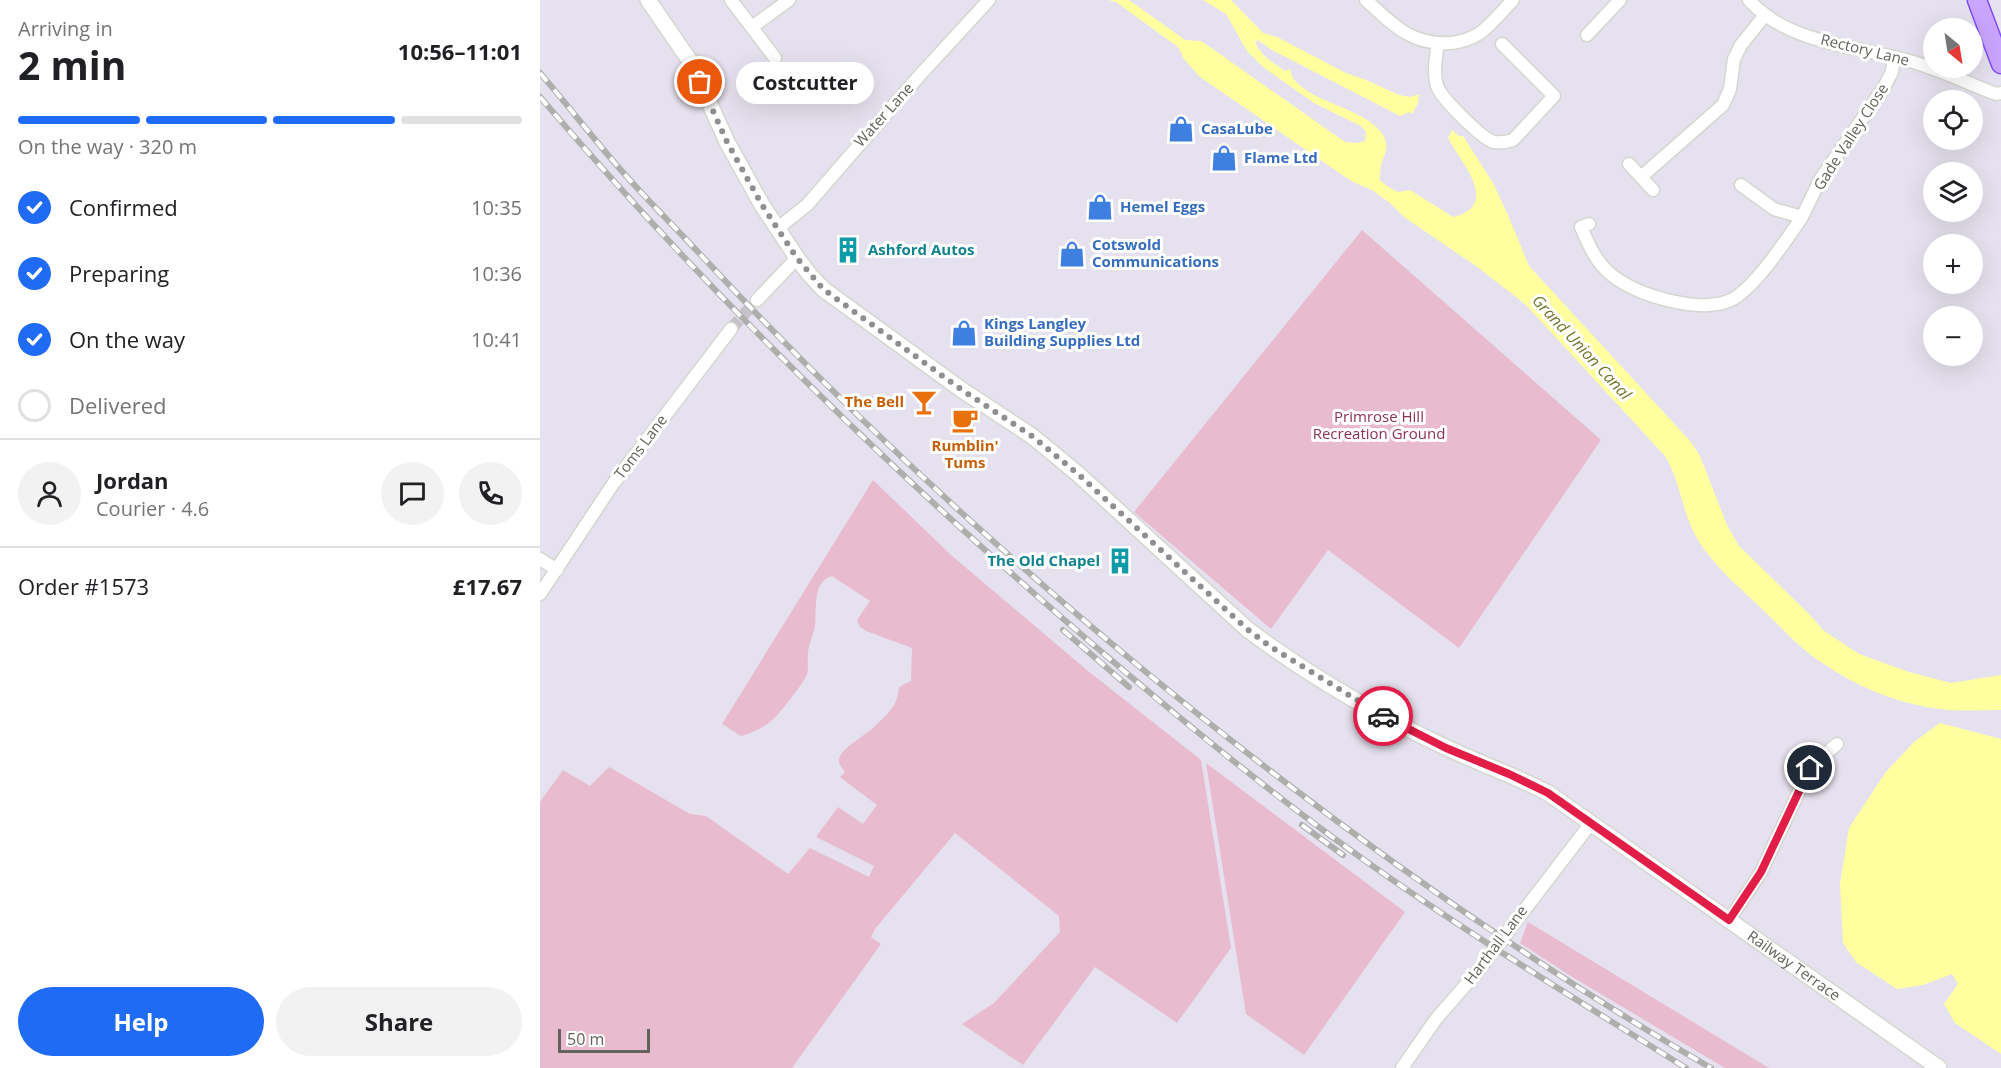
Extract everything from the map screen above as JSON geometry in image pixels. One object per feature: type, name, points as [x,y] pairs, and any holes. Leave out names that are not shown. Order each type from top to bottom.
[{"type":"main road","points":[[1977,0],[2001,64]]},
{"type":"street","name":"Railway Terrace","points":[[648,0],[692,64],[727,142],[762,205],[797,258],[823,289],[962,390],[1041,443],[1247,629],[1271,647],[1381,715],[1446,748],[1548,793],[1932,1066]]},
{"type":"street","points":[[731,0],[775,58]]},
{"type":"street","points":[[752,27],[789,0]]},
{"type":"street","name":"Water Lane","points":[[778,228],[807,205],[920,75],[989,0]]},
{"type":"street","points":[[1366,0],[1404,33],[1421,41],[1438,43],[1468,40],[1480,33],[1513,0]]},
{"type":"street","points":[[1587,35],[1620,0]]},
{"type":"street","name":"Rectory Lane","points":[[1749,0],[1765,15],[1802,33],[1840,46],[1908,60],[1996,94],[2001,93]]},
{"type":"street","points":[[1641,177],[1723,105],[1731,89],[1734,59],[1737,52],[1765,15]]},
{"type":"street","points":[[1438,43],[1435,69],[1437,88],[1445,100],[1493,142],[1513,140],[1557,99],[1502,44]]},
{"type":"street","name":"Gade Valley Close","points":[[1581,227],[1599,262],[1613,276],[1629,286],[1672,301],[1710,304],[1730,300],[1744,291],[1802,217],[1820,180],[1888,80],[1892,72],[1894,57]]},
{"type":"street","points":[[1629,164],[1653,190]]},
{"type":"street","points":[[1741,185],[1774,209],[1802,217]]},
{"type":"street","points":[[757,300],[797,258]]},
{"type":"street","name":"Toms Lane","points":[[540,594],[613,484],[731,329]]},
{"type":"street","points":[[540,559],[557,570]]},
{"type":"street","points":[[1729,920],[1761,872],[1810,768],[1837,744]]},
{"type":"street","name":"Harthall Lane","points":[[1402,1068],[1436,1019],[1477,972],[1591,823]]},
{"type":"green space","name":"Primrose Hill Recreation Ground","points":[[1362,230],[1601,440],[1459,648],[1328,550],[1271,629],[1134,512]]},
{"type":"green space","points":[[873,480],[951,555],[1088,671],[1201,760],[1231,948],[1177,1023],[1095,967],[1023,1065],[962,1024],[994,1003],[1060,932],[1059,916],[955,833],[875,929],[871,937],[881,944],[792,1068],[540,1068],[540,802],[563,770],[590,786],[609,767],[690,814],[706,816],[788,874],[810,848],[869,877],[874,866],[816,837],[838,807],[863,824],[877,805],[840,777],[845,772],[839,759],[844,750],[886,715],[898,696],[899,688],[911,681],[912,648],[860,627],[857,620],[870,601],[832,576],[826,579],[818,590],[814,628],[808,652],[808,671],[800,686],[785,706],[765,726],[741,736],[722,724]]},
{"type":"green space","points":[[1206,763],[1405,912],[1304,1055],[1246,1014]]},
{"type":"green space","points":[[1528,922],[1769,1068],[1725,1068],[1569,975],[1520,943]]},
{"type":"water","name":"Grand Union Canal","points":[[1108,0],[1129,0],[1185,40],[1201,41],[1345,142],[1365,141],[1366,132],[1361,126],[1314,103],[1263,67],[1247,51],[1226,14],[1203,0],[1231,0],[1263,33],[1277,37],[1346,73],[1399,95],[1411,97],[1419,94],[1418,103],[1412,114],[1409,112],[1400,116],[1272,50],[1258,40],[1255,42],[1272,62],[1285,71],[1290,69],[1294,79],[1305,89],[1364,118],[1382,133],[1386,143],[1386,152],[1381,166],[1380,180],[1398,192],[1410,190],[1453,217],[1467,211],[1474,203],[1476,194],[1468,171],[1448,138],[1452,130],[1459,136],[1463,136],[1493,183],[1529,266],[1691,442],[1700,456],[1727,525],[1739,546],[1824,631],[1859,654],[1909,672],[1951,683],[2001,675],[2001,710],[1950,710],[1904,702],[1849,679],[1807,651],[1711,558],[1693,530],[1675,476],[1665,456],[1525,304],[1476,266],[1404,217],[1372,190],[1351,181],[1200,77],[1184,59],[1178,47],[1116,2]]},
{"type":"water","points":[[1940,723],[2001,739],[2001,1054],[1955,1023],[1944,1004],[1958,984],[1952,974],[1923,985],[1897,989],[1856,962],[1843,943],[1840,884],[1849,828],[1885,773],[1914,742]]},
{"type":"tunnel","points":[[731,329],[757,300]]},
{"type":"railway","points":[[540,73],[635,186],[807,365],[918,473],[1092,627],[1286,783],[1424,884],[1565,979],[1711,1068]]},
{"type":"railway","points":[[540,97],[657,229],[842,417],[971,537],[1109,658],[1255,779],[1374,867],[1506,955],[1686,1068]]},
{"type":"railway","points":[[1063,630],[1129,687]]},
{"type":"railway","points":[[1302,825],[1343,855]]},
{"type":"way so far","points":[[700,82],[727,142],[762,205],[797,258],[823,289],[962,390],[1032,436],[1078,474],[1247,629],[1321,679],[1383,716]]},
{"type":"place","name":"Costcutter","points":[[700,82]]},
{"type":"place","name":"CasaLube","points":[[1181,129]]},
{"type":"place","name":"Flame Ltd","points":[[1224,158]]},
{"type":"place","name":"Hemel Eggs","points":[[1100,207]]},
{"type":"place","name":"Ashford Autos","points":[[848,250]]},
{"type":"place","name":"Cotswold Communications","points":[[1072,254]]},
{"type":"place","name":"Kings Langley Building Supplies Ltd","points":[[964,333]]},
{"type":"place","name":"The Bell","points":[[924,402]]},
{"type":"place","name":"Rumblin' Tums","points":[[965,420]]},
{"type":"place","name":"The Old Chapel","points":[[1120,561]]},
{"type":"route","points":[[1383,716],[1446,748],[1548,793],[1729,920],[1761,872],[1810,768]]}]
